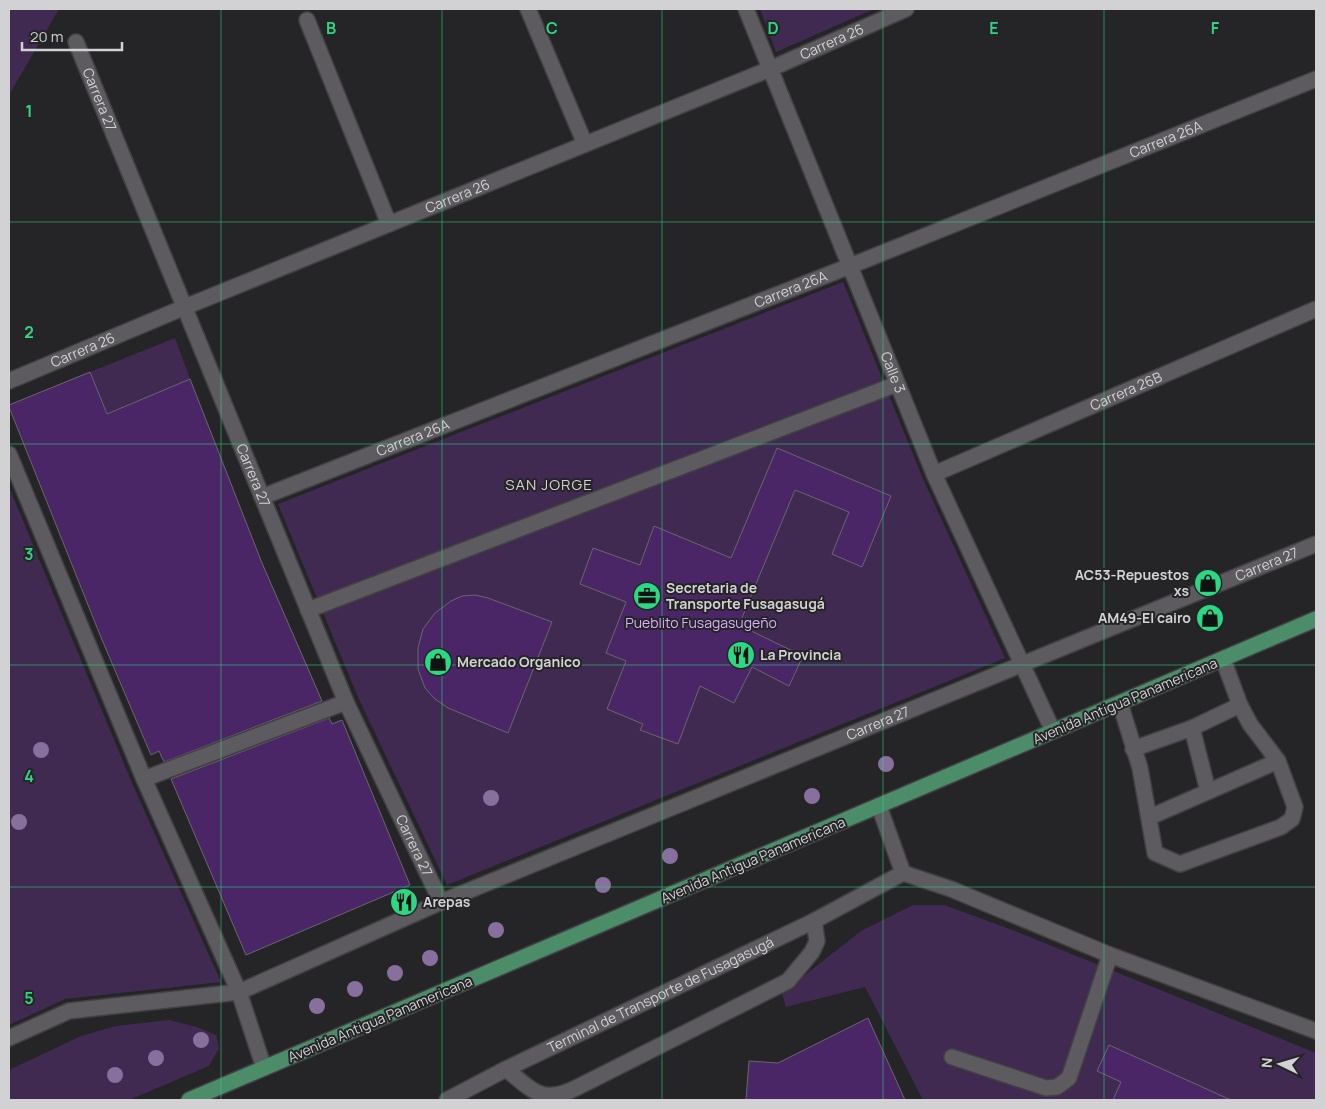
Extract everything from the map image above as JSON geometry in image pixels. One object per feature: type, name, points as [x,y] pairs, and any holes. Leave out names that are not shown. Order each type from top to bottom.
[{"type":"main road","name":"Avenida Antigua Panamericana","points":[[189,1100],[1316,619]]},
{"type":"street","points":[[528,9],[585,144]]},
{"type":"street","name":"Calle 3","points":[[746,9],[934,474],[1053,731]]},
{"type":"street","name":"Carrera 26","points":[[9,381],[185,307],[770,69],[906,9]]},
{"type":"street","points":[[307,20],[389,224]]},
{"type":"street","name":"Carrera 27","points":[[76,42],[346,702],[441,902]]},
{"type":"street","name":"Carrera 26A","points":[[262,497],[850,266],[1316,79]]},
{"type":"street","name":"Carrera 26B","points":[[934,474],[1316,309]]},
{"type":"street","points":[[308,610],[897,384]]},
{"type":"street","points":[[9,454],[144,779],[239,992],[264,1068]]},
{"type":"street","name":"Carrera 27","points":[[9,1038],[70,1011],[239,992],[441,902],[1316,544]]},
{"type":"street","points":[[1120,703],[1140,768],[1156,853],[1180,864],[1280,827],[1292,819],[1295,807],[1278,761],[1250,724],[1240,705],[1223,659]]},
{"type":"street","points":[[144,779],[346,702]]},
{"type":"street","points":[[1133,749],[1192,728],[1240,705]]},
{"type":"street","points":[[1192,728],[1208,791]]},
{"type":"street","points":[[1150,817],[1278,761]]},
{"type":"street","points":[[879,806],[903,873],[951,889],[1110,955],[1316,1031]]},
{"type":"street","name":"Terminal de Transporte de Fusagasugá","points":[[447,1100],[506,1069],[814,921],[903,873]]},
{"type":"street","points":[[506,1069],[531,1090],[546,1096],[562,1096],[788,981],[812,952],[817,941],[814,921]]},
{"type":"street","points":[[952,1057],[1046,1088],[1057,1087],[1069,1078],[1110,955]]},
{"type":"green space","points":[[9,9],[59,9],[9,95]]},
{"type":"green space","points":[[760,9],[874,9],[776,52]]},
{"type":"green space","name":"Pueblito Fusagasugeño","points":[[843,282],[923,479],[1005,658],[447,885],[358,697],[278,504]]},
{"type":"green space","points":[[175,338],[190,379],[107,414],[90,372]]},
{"type":"green space","points":[[9,487],[132,783],[221,982],[65,999],[9,1025]]},
{"type":"green space","points":[[913,905],[944,905],[1015,931],[1316,1053],[1316,1100],[923,1100],[865,987],[786,1007],[782,993],[861,931]]},
{"type":"green space","points":[[169,1020],[197,1027],[216,1035],[219,1048],[209,1066],[129,1100],[9,1100],[9,1070],[81,1036],[116,1026]]},
{"type":"building","points":[[90,372],[107,414],[190,379],[262,563],[322,701],[164,762],[159,751],[151,755],[100,635],[9,407],[9,405]]},
{"type":"building","points":[[777,448],[891,496],[862,567],[832,554],[849,512],[795,490],[739,625],[803,656],[789,686],[752,667],[734,703],[700,686],[678,744],[640,730],[643,724],[607,709],[626,661],[606,653],[626,602],[580,584],[593,548],[640,565],[654,526],[731,558]]},
{"type":"building","name":"Mercado Organico","points":[[475,595],[552,622],[508,733],[448,708],[435,699],[425,688],[418,669],[418,648],[423,629],[435,613],[451,601],[462,596]]},
{"type":"building","points":[[329,718],[332,724],[342,720],[410,885],[246,955],[171,779]]},
{"type":"building","points":[[868,1018],[905,1100],[746,1100],[749,1061],[778,1063]]},
{"type":"building","points":[[1109,1045],[1231,1100],[1113,1100],[1121,1082],[1097,1071]]},
{"type":"place","name":"AC53-Repuestos xs","points":[[1208,583]]},
{"type":"place","name":"Secretaria de Transporte Fusagasugá","points":[[647,596]]},
{"type":"place","name":"AM49-El cairo","points":[[1210,618]]},
{"type":"place","name":"La Provincia","points":[[741,655]]},
{"type":"place","name":"Mercado Organico","points":[[438,662]]},
{"type":"place","name":"Arepas","points":[[404,902]]},
{"type":"district","name":"SAN JORGE","points":[[549,485]]}]
